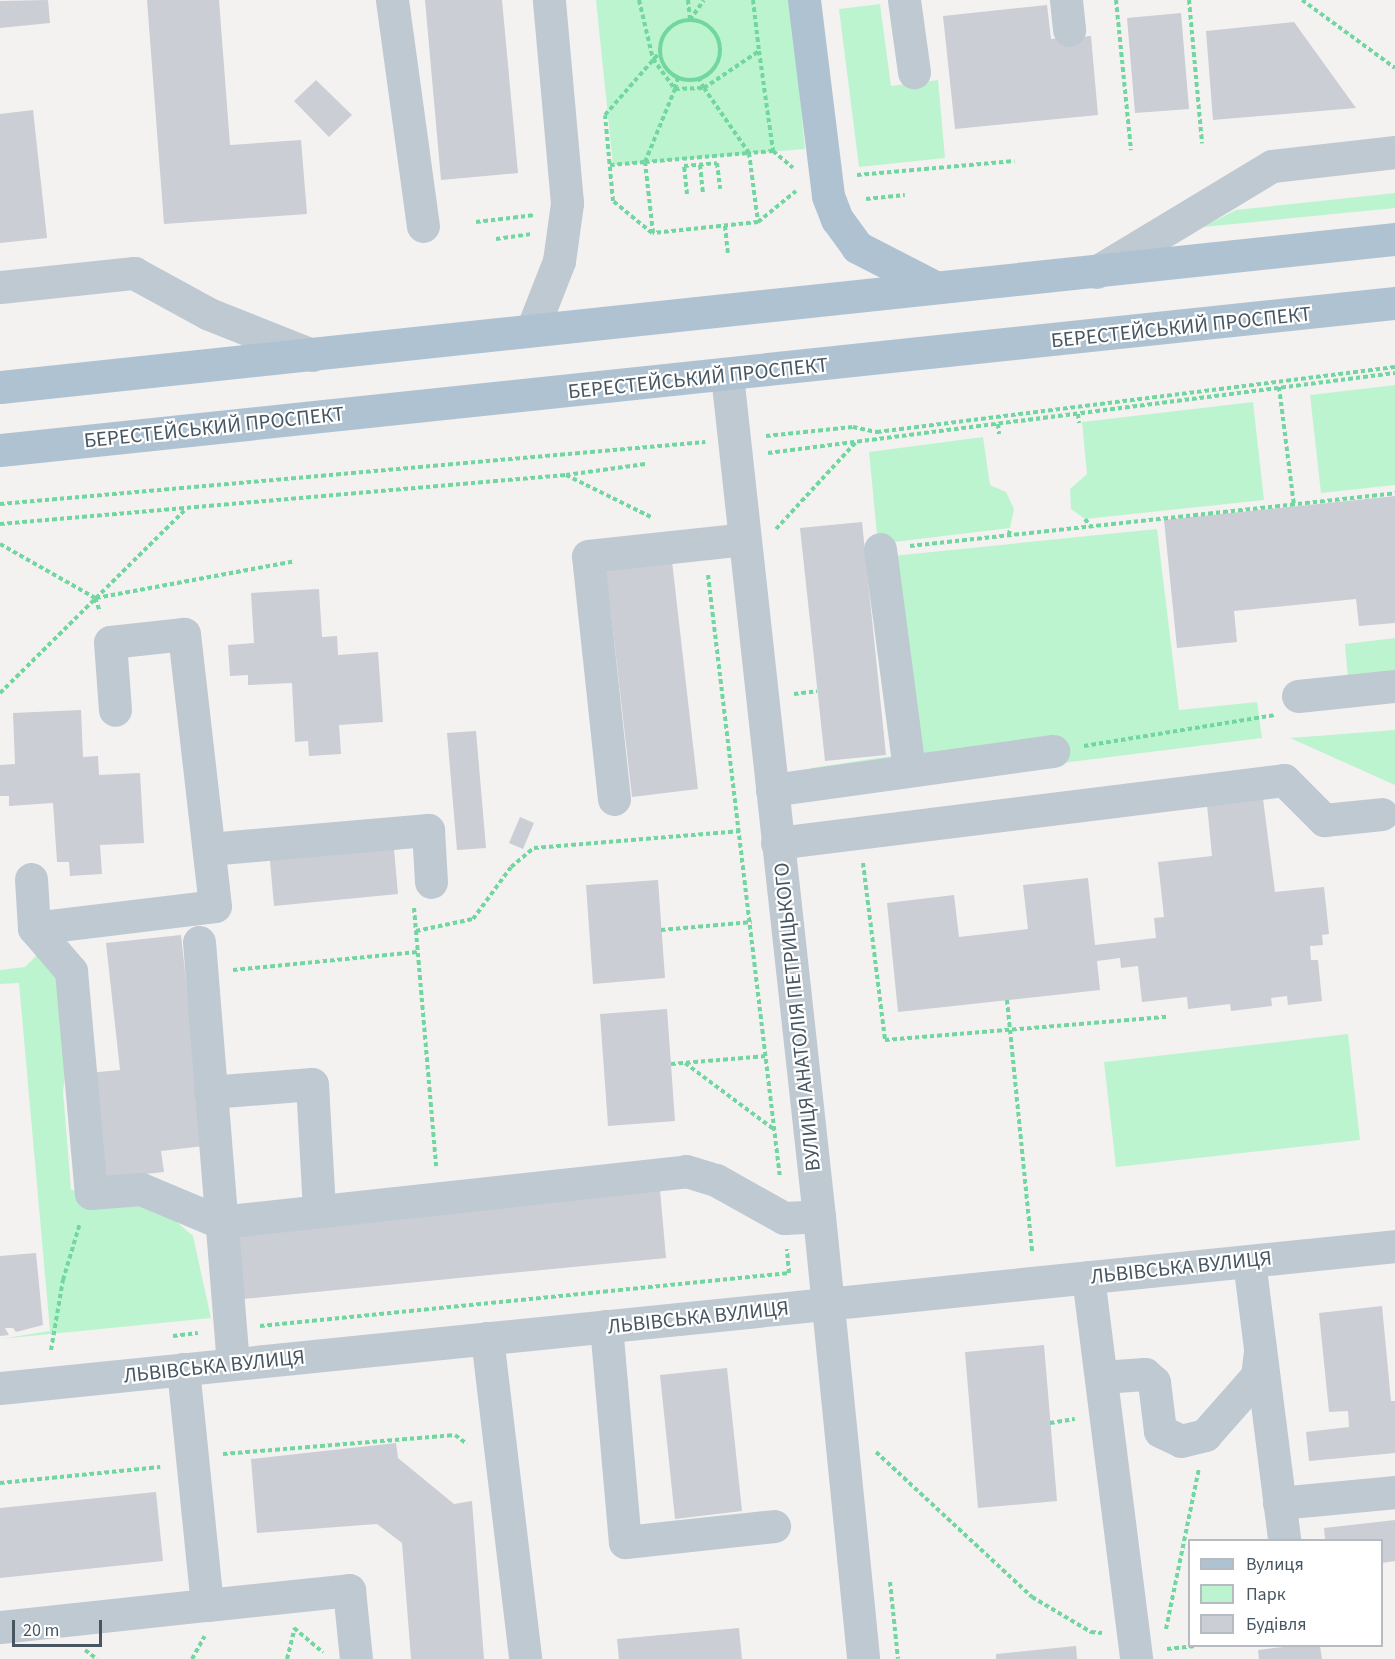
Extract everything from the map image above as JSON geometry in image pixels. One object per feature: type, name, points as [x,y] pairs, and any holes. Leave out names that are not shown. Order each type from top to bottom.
[{"type":"main road","points":[[804,0],[828,196],[837,219],[857,247],[933,286]]},
{"type":"main road","points":[[0,387],[933,286],[1096,272],[1395,239]]},
{"type":"main road","name":"БЕРЕСТЕЙСЬКИЙ ПРОСПЕКТ","points":[[0,450],[1395,303]]},
{"type":"street","points":[[392,0],[423,226]]},
{"type":"street","points":[[532,330],[559,261],[567,203],[549,0]]},
{"type":"street","points":[[904,0],[914,72]]},
{"type":"street","points":[[1096,272],[1272,166],[1395,152]]},
{"type":"street","points":[[0,287],[134,273],[209,314],[312,355]]},
{"type":"street","name":"ВУЛИЦЯ АНАТОЛІЯ ПЕТРИЦЬКОГО","points":[[727,375],[746,446],[744,539],[819,1216],[863,1659]]},
{"type":"street","points":[[614,799],[588,556],[744,539]]},
{"type":"street","points":[[880,549],[909,770]]},
{"type":"street","points":[[34,928],[216,906],[184,634],[110,642],[115,710]]},
{"type":"street","points":[[1290,705],[1395,686]]},
{"type":"street","points":[[772,790],[1053,751]]},
{"type":"street","points":[[777,843],[1284,780],[1324,820],[1382,814]]},
{"type":"street","points":[[209,849],[428,830],[431,882]]},
{"type":"street","points":[[31,879],[34,928],[70,971],[92,1193],[141,1188],[220,1222],[686,1171],[716,1180],[784,1218],[819,1216]]},
{"type":"street","points":[[200,958],[233,1364]]},
{"type":"street","points":[[210,1092],[312,1084],[319,1210]]},
{"type":"street","name":"ЛЬВІВСЬКА ВУЛИЦЯ","points":[[0,1388],[1395,1246]]},
{"type":"street","points":[[1249,1261],[1284,1539]]},
{"type":"street","points":[[1088,1277],[1101,1377],[1148,1650]]},
{"type":"street","points":[[606,1326],[625,1542],[774,1526]]},
{"type":"street","points":[[487,1338],[525,1659]]},
{"type":"street","points":[[1101,1377],[1145,1374],[1154,1382],[1161,1431],[1181,1441],[1205,1435],[1257,1376],[1260,1350]]},
{"type":"street","points":[[183,1369],[207,1617]]},
{"type":"street","points":[[1279,1503],[1395,1492]]},
{"type":"street","points":[[0,1627],[207,1617],[350,1590],[356,1659]]},
{"type":"path","points":[[639,0],[653,59],[675,89]]},
{"type":"path","points":[[688,0],[690,20]]},
{"type":"path","points":[[704,0],[690,20],[665,34],[660,52],[605,115],[613,201],[652,233],[758,222],[801,187]]},
{"type":"path","points":[[610,165],[773,151],[753,0]]},
{"type":"path","points":[[1116,0],[1131,150]]},
{"type":"path","points":[[1189,0],[1202,143]]},
{"type":"path","points":[[1302,0],[1395,68]]},
{"type":"path","points":[[690,20],[708,26],[719,41],[719,59],[699,79]]},
{"type":"path","points":[[675,89],[704,88],[759,51]]},
{"type":"path","points":[[660,52],[665,67],[678,77],[699,79]]},
{"type":"path","points":[[652,233],[645,162],[678,77]]},
{"type":"path","points":[[699,79],[749,153],[758,222]]},
{"type":"path","points":[[853,164],[854,176],[1014,161]]},
{"type":"path","points":[[687,194],[684,166],[717,163],[720,189]]},
{"type":"path","points":[[700,165],[703,193]]},
{"type":"path","points":[[866,199],[905,195]]},
{"type":"path","points":[[725,226],[728,253]]},
{"type":"path","points":[[496,238],[543,233]]},
{"type":"path","points":[[746,446],[853,427],[877,432],[1395,367]]},
{"type":"path","points":[[0,504],[998,424],[1395,373]]},
{"type":"path","points":[[1279,387],[1294,505]]},
{"type":"path","points":[[1078,414],[1079,423]]},
{"type":"path","points":[[998,424],[999,434]]},
{"type":"path","points":[[0,524],[566,475],[645,464]]},
{"type":"path","points":[[566,475],[662,522]]},
{"type":"path","points":[[880,549],[1395,493]]},
{"type":"path","points":[[0,693],[186,509]]},
{"type":"path","points":[[1085,519],[1090,526]]},
{"type":"path","points":[[1009,535],[1010,528]]},
{"type":"path","points":[[704,543],[752,922],[789,1273]]},
{"type":"path","points":[[0,544],[95,598],[295,561]]},
{"type":"path","points":[[95,598],[110,642]]},
{"type":"path","points":[[793,694],[818,691]]},
{"type":"path","points":[[1053,751],[1290,705]]},
{"type":"path","points":[[416,931],[473,919],[510,867],[534,848],[741,831]]},
{"type":"path","points":[[859,833],[885,1040],[1167,1017]]},
{"type":"path","points":[[431,882],[413,901],[438,1197]]},
{"type":"path","points":[[661,930],[752,922]]},
{"type":"path","points":[[200,958],[417,952]]},
{"type":"path","points":[[1007,1000],[1036,1282]]},
{"type":"path","points":[[671,1064],[766,1056]]},
{"type":"path","points":[[685,1063],[775,1131]]},
{"type":"path","points":[[51,1350],[63,1280],[92,1193]]},
{"type":"path","points":[[0,1483],[192,1464],[214,1455],[455,1435],[470,1446]]},
{"type":"path","points":[[1148,1650],[1205,1435]]},
{"type":"path","points":[[876,1452],[1032,1597],[1091,1632],[1148,1650],[1188,1647]]},
{"type":"path","points":[[192,1659],[207,1617]]},
{"type":"path","points":[[287,1659],[295,1628]]},
{"type":"path","points":[[318,1659],[322,1652]]},
{"type":"green space","points":[[596,0],[791,0],[805,149],[613,165]]},
{"type":"green space","points":[[880,4],[891,86],[938,80],[945,158],[859,167],[839,9]]},
{"type":"green space","points":[[1395,193],[1395,208],[1203,227],[1236,210]]},
{"type":"green space","points":[[1395,385],[1395,485],[1321,493],[1310,395]]},
{"type":"green space","points":[[1253,402],[1264,500],[1085,519],[1071,509],[1070,489],[1087,474],[1082,422]]},
{"type":"green space","points":[[983,437],[990,485],[1006,492],[1014,509],[1010,528],[878,544],[869,452]]},
{"type":"green space","points":[[1157,529],[1179,710],[1257,702],[1262,738],[815,794],[811,768],[912,753],[892,556]]},
{"type":"green space","points":[[1395,638],[1395,673],[1348,679],[1345,644]]},
{"type":"green space","points":[[1395,730],[1395,785],[1290,738]]},
{"type":"green space","points":[[50,942],[74,1017],[63,1091],[71,1190],[150,1199],[193,1236],[211,1318],[0,1339],[50,1331],[19,983],[0,984],[0,970],[25,967]]},
{"type":"green space","points":[[1348,1034],[1360,1140],[1116,1167],[1104,1062]]},
{"type":"building","points":[[48,0],[50,23],[0,28],[0,1]]},
{"type":"building","points":[[147,0],[219,0],[230,145],[301,140],[307,214],[164,224]]},
{"type":"building","points":[[425,0],[502,0],[518,173],[441,180]]},
{"type":"building","points":[[1047,5],[1051,39],[1091,36],[1098,115],[955,129],[943,16]]},
{"type":"building","points":[[1181,13],[1189,109],[1135,113],[1127,18]]},
{"type":"building","points":[[1294,22],[1356,108],[1213,120],[1206,31]]},
{"type":"building","points":[[316,80],[352,115],[329,137],[294,101]]},
{"type":"building","points":[[33,110],[47,238],[0,243],[0,114]]},
{"type":"building","points":[[1395,496],[1395,623],[1359,626],[1356,599],[1234,611],[1237,642],[1177,648],[1164,520]]},
{"type":"building","points":[[862,522],[886,755],[825,761],[800,528]]},
{"type":"building","points":[[672,561],[698,789],[632,797],[606,569]]},
{"type":"building","points":[[319,589],[322,637],[337,636],[338,655],[378,652],[383,722],[339,725],[341,754],[309,756],[308,741],[295,742],[292,683],[248,685],[248,675],[230,676],[228,645],[254,643],[251,593]]},
{"type":"building","points":[[81,710],[83,757],[98,756],[99,775],[140,773],[144,843],[100,845],[102,874],[70,876],[69,862],[57,862],[53,803],[9,806],[9,796],[0,796],[0,765],[15,764],[13,713]]},
{"type":"building","points":[[476,731],[486,848],[457,850],[447,733]]},
{"type":"building","points":[[1263,799],[1275,892],[1324,887],[1329,934],[1322,935],[1323,945],[1310,946],[1311,960],[1318,960],[1322,1001],[1288,1005],[1287,996],[1271,998],[1272,1006],[1231,1011],[1230,1004],[1188,1009],[1187,997],[1142,1002],[1138,966],[1121,968],[1120,958],[1097,961],[1100,990],[898,1012],[887,903],[954,895],[959,937],[1028,929],[1023,885],[1088,878],[1095,945],[1156,938],[1154,918],[1164,917],[1158,862],[1212,856],[1207,805]]},
{"type":"building","points":[[520,817],[534,823],[523,849],[509,843]]},
{"type":"building","points":[[393,838],[398,894],[274,906],[269,850]]},
{"type":"building","points":[[658,880],[665,978],[593,984],[586,885]]},
{"type":"building","points":[[181,935],[204,1146],[161,1151],[164,1172],[99,1179],[88,1073],[120,1070],[106,943]]},
{"type":"building","points":[[667,1009],[675,1121],[608,1126],[600,1014]]},
{"type":"building","points":[[660,1190],[666,1258],[243,1299],[237,1231]]},
{"type":"building","points":[[36,1253],[43,1325],[16,1332],[13,1328],[5,1328],[9,1335],[0,1336],[0,1256]]},
{"type":"building","points":[[1382,1306],[1391,1401],[1395,1401],[1395,1453],[1309,1461],[1306,1432],[1349,1427],[1348,1411],[1329,1412],[1319,1313]]},
{"type":"building","points":[[1044,1345],[1057,1501],[978,1508],[965,1352]]},
{"type":"building","points":[[727,1368],[742,1511],[675,1519],[660,1375]]},
{"type":"building","points":[[396,1443],[398,1458],[454,1504],[472,1501],[484,1659],[411,1659],[402,1543],[377,1524],[257,1533],[251,1459]]},
{"type":"building","points":[[156,1492],[163,1561],[0,1578],[0,1508]]},
{"type":"building","points":[[1395,1520],[1395,1561],[1383,1563],[1383,1539],[1325,1539],[1324,1528]]},
{"type":"building","points":[[739,1628],[742,1659],[619,1659],[617,1639]]},
{"type":"building","points":[[1076,1646],[1077,1659],[996,1659],[996,1654]]},
{"type":"building","points":[[1320,1647],[1322,1659],[1259,1659],[1258,1650]]}]
